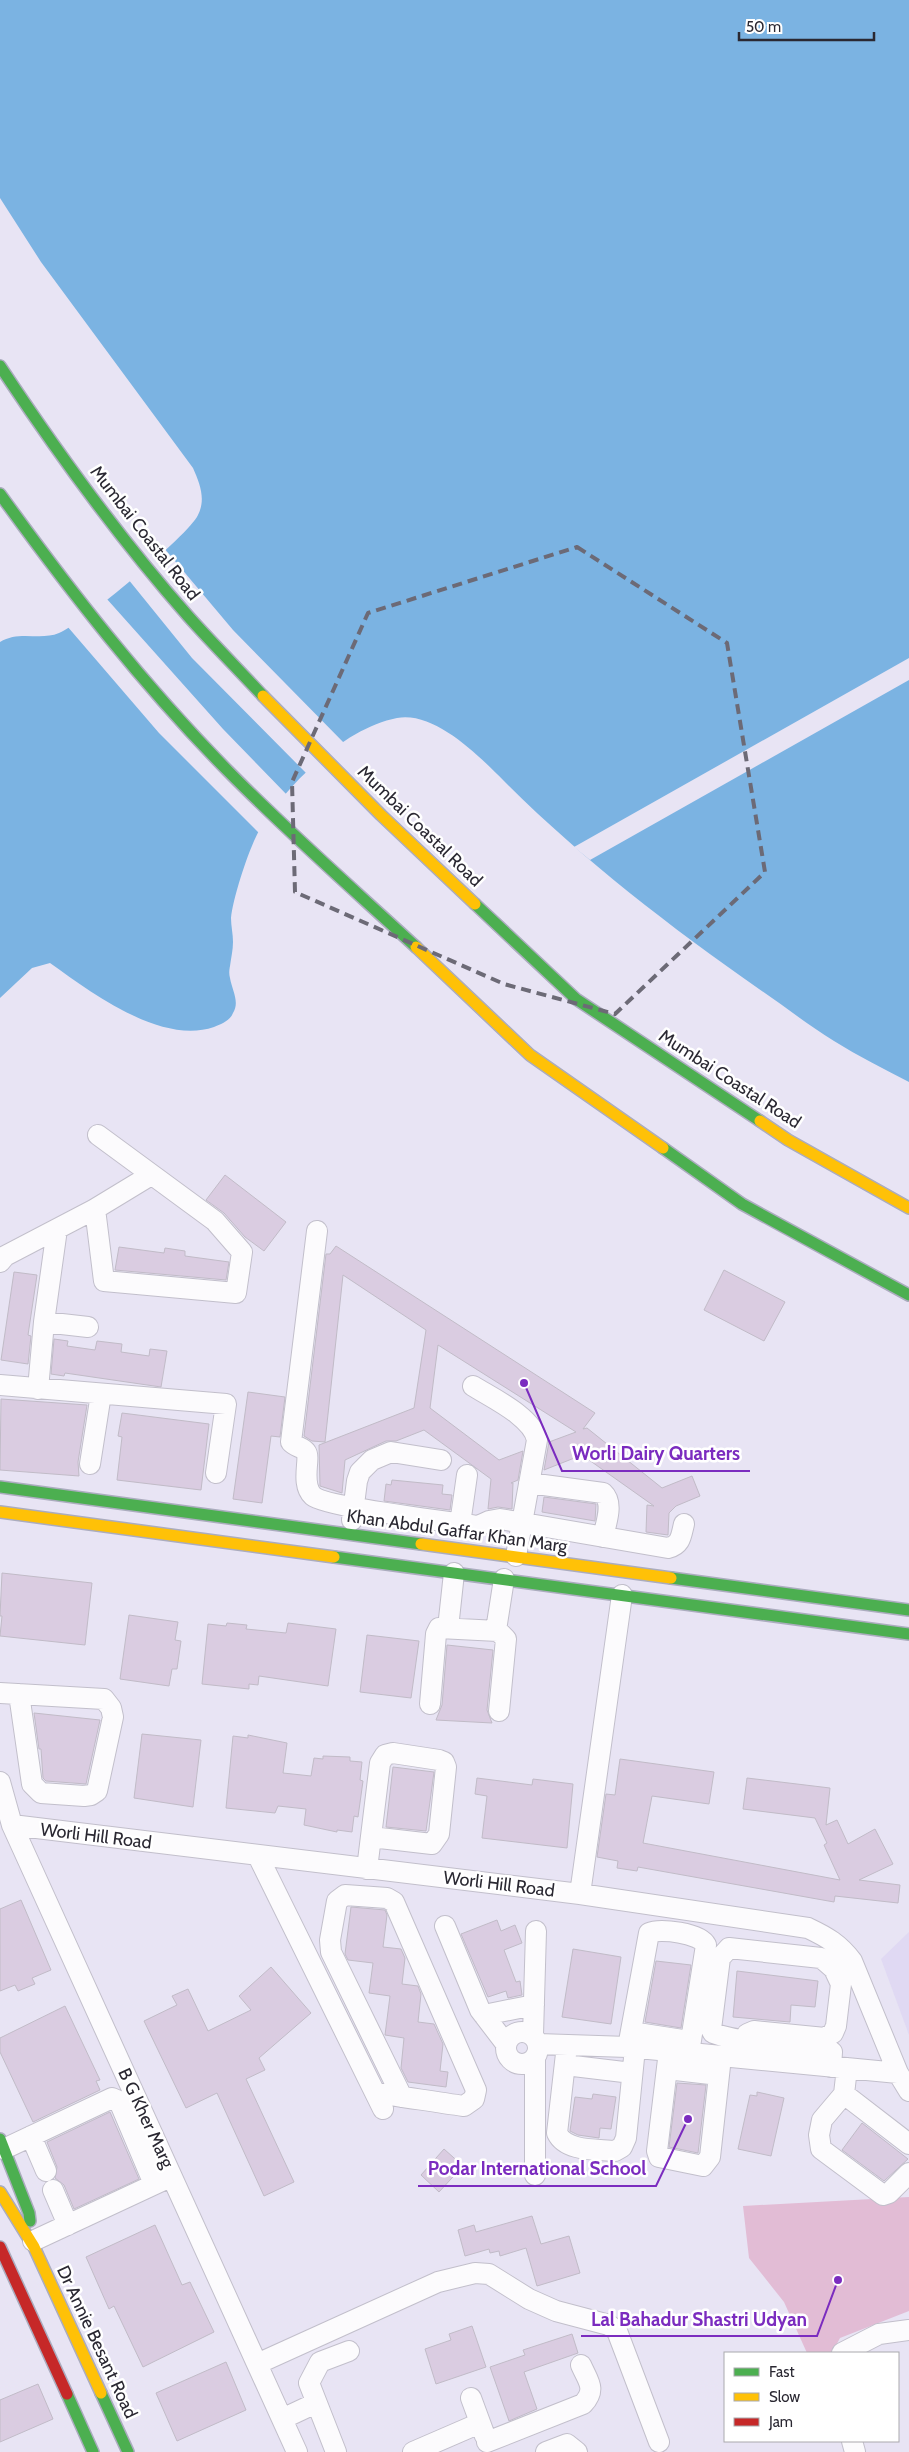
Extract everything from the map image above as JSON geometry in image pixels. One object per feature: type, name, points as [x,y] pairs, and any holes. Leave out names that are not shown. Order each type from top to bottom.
[{"type":"main road","name":"Mumbai Coastal Road","points":[[0,366],[35,419],[110,520],[187,615],[381,815],[576,999],[788,1140],[909,1208]]},
{"type":"main road","points":[[0,494],[51,565],[116,648],[228,771],[331,870],[530,1055],[742,1204],[909,1295]]},
{"type":"main road","name":"Khan Abdul Gaffar Khan Marg","points":[[0,1487],[909,1610]]},
{"type":"main road","points":[[0,1512],[909,1634]]},
{"type":"main road","name":"Dr Annie Besant Road","points":[[2,2144],[29,2213],[33,2244]]},
{"type":"main road","name":"Dr Annie Besant Road","points":[[0,2192],[33,2244],[128,2452]]},
{"type":"main road","points":[[0,2248],[93,2452]]},
{"type":"street","points":[[95,1209],[104,1281],[236,1293],[242,1252],[215,1221],[98,1135]]},
{"type":"street","points":[[0,1262],[6,1256],[95,1209],[151,1175]]},
{"type":"street","points":[[38,1389],[44,1322],[57,1229]]},
{"type":"street","points":[[317,1231],[291,1442],[306,1452],[308,1456],[305,1473],[310,1492],[315,1498],[354,1507],[460,1524],[478,1526],[500,1519],[668,1548],[679,1542],[684,1524]]},
{"type":"street","points":[[44,1322],[88,1327]]},
{"type":"street","points":[[0,1385],[226,1404],[216,1473]]},
{"type":"street","points":[[473,1386],[528,1421],[536,1432],[537,1440],[516,1556]]},
{"type":"street","points":[[90,1464],[100,1394]]},
{"type":"street","points":[[350,1534],[357,1481],[360,1472],[372,1460],[391,1452],[441,1460]]},
{"type":"street","points":[[460,1524],[467,1475]]},
{"type":"street","points":[[529,1483],[602,1493],[608,1497],[609,1506],[603,1537]]},
{"type":"street","points":[[448,1628],[454,1573]]},
{"type":"street","points":[[496,1630],[504,1579]]},
{"type":"street","points":[[580,1894],[622,1595]]},
{"type":"street","points":[[430,1704],[436,1634],[439,1628],[496,1630],[501,1632],[506,1639],[499,1711]]},
{"type":"street","points":[[1,1784],[41,1793],[84,1796],[98,1791],[113,1717],[111,1708],[104,1699],[10,1693],[32,1784],[41,1793]]},
{"type":"street","points":[[367,1869],[380,1763],[385,1755],[393,1753],[444,1762],[446,1767],[439,1834],[436,1842],[432,1844],[371,1837]]},
{"type":"street","name":"B G Kher Marg","points":[[1,1784],[12,1825],[297,2452]]},
{"type":"street","name":"Worli Hill Road","points":[[12,1825],[580,1894],[808,1928],[828,1937],[841,1946],[852,1960],[898,2073],[909,2091]]},
{"type":"street","points":[[258,1856],[379,2101],[402,2097],[464,2106],[474,2099],[476,2090],[394,1902],[345,1895],[341,1897],[337,1901],[329,1946],[402,2097]]},
{"type":"street","points":[[390,1900],[394,1872]]},
{"type":"street","points":[[444,1926],[484,2015],[506,2044],[510,2059],[516,2063],[523,2064],[536,2046]]},
{"type":"street","points":[[567,2045],[557,2133],[560,2139],[571,2146],[615,2152],[622,2147],[626,2138],[632,2073],[631,2043],[649,1933],[656,1930],[698,1936],[706,1944],[690,2047]]},
{"type":"street","points":[[535,2175],[536,2046],[534,2005],[536,1931]]},
{"type":"street","points":[[668,2060],[657,2151],[659,2157],[702,2166],[710,2157],[729,2053],[747,2034],[754,2031],[825,2038],[830,2036],[836,2026],[841,1984],[834,1969],[821,1958],[729,1948],[720,1958],[711,2029],[729,2053]]},
{"type":"street","points":[[484,2015],[534,2005]]},
{"type":"street","points":[[506,2044],[515,2033],[523,2031],[536,2046]]},
{"type":"street","points":[[536,2046],[631,2043],[690,2047],[839,2068],[898,2073]]},
{"type":"street","points":[[631,2043],[668,2060],[729,2053]]},
{"type":"street","points":[[668,2060],[690,2047]]},
{"type":"street","points":[[565,2065],[632,2073]]},
{"type":"street","points":[[839,2068],[844,2094],[909,2144]]},
{"type":"street","points":[[844,2094],[822,2120],[819,2135],[821,2148],[883,2195],[889,2193],[909,2173]]},
{"type":"street","points":[[2,2144],[31,2136],[112,2098],[116,2099],[119,2101],[154,2184]]},
{"type":"street","points":[[31,2136],[46,2171]]},
{"type":"street","points":[[33,2244],[68,2225],[172,2176]]},
{"type":"street","points":[[53,2190],[68,2225]]},
{"type":"street","points":[[257,2364],[438,2282],[475,2273],[489,2274],[543,2306],[609,2325],[617,2331],[659,2442]]},
{"type":"street","points":[[844,2352],[879,2334],[909,2330]]},
{"type":"street","points":[[336,2452],[309,2383],[311,2375],[320,2362],[348,2350]]},
{"type":"street","points":[[471,2398],[489,2447],[583,2404],[590,2396],[591,2390],[581,2365]]},
{"type":"street","points":[[282,2419],[316,2403]]},
{"type":"street","points":[[413,2452],[480,2423]]},
{"type":"street","points":[[546,2452],[566,2444],[577,2452]]},
{"type":"highlighted area","points":[[577,547],[727,643],[765,872],[615,1014],[504,984],[295,892],[292,782],[368,613]]},
{"type":"shaded area","points":[[909,1932],[909,2035],[881,1959]]},
{"type":"shaded area","points":[[909,2197],[909,2311],[840,2338],[833,2352],[807,2352],[784,2302],[749,2258],[743,2206]]},
{"type":"water","points":[[0,0],[909,0],[909,1082],[824,1035],[692,941],[627,891],[564,838],[469,748],[441,728],[426,721],[411,718],[397,718],[377,724],[337,746],[300,778],[270,814],[259,831],[246,861],[232,909],[233,945],[229,974],[236,1005],[232,1016],[225,1022],[214,1027],[193,1031],[172,1029],[150,1023],[106,1001],[50,963],[32,968],[0,998],[0,642],[7,638],[44,636],[59,633],[89,614],[156,559],[190,526],[198,515],[202,497],[193,468],[41,262],[0,198]]},
{"type":"pier","points":[[164,548],[233,630],[345,744],[308,775],[192,658],[128,579]]},
{"type":"pier","points":[[106,598],[223,729],[288,796],[275,810],[260,834],[159,733],[67,626]]},
{"type":"pier","points":[[909,658],[909,680],[590,860],[574,847]]},
{"type":"building","points":[[225,1175],[286,1222],[264,1251],[245,1237],[224,1213],[206,1200]]},
{"type":"building","points":[[336,1246],[595,1413],[583,1429],[587,1428],[662,1488],[692,1476],[700,1496],[676,1506],[669,1513],[668,1535],[646,1532],[647,1505],[654,1506],[582,1455],[544,1470],[549,1442],[576,1432],[438,1345],[430,1408],[499,1460],[523,1451],[518,1480],[511,1483],[513,1483],[512,1509],[498,1507],[488,1509],[491,1479],[424,1430],[396,1441],[386,1441],[345,1460],[342,1493],[320,1486],[319,1445],[414,1408],[426,1330],[343,1275],[325,1442],[312,1441],[304,1436],[326,1254],[330,1254]]},
{"type":"building","points":[[119,1247],[164,1253],[165,1248],[185,1251],[185,1256],[229,1262],[226,1280],[115,1270]]},
{"type":"building","points":[[724,1270],[785,1302],[764,1341],[704,1310]]},
{"type":"building","points":[[14,1272],[37,1275],[28,1335],[31,1336],[28,1364],[1,1360]]},
{"type":"building","points":[[54,1339],[68,1341],[67,1346],[95,1350],[97,1341],[122,1344],[121,1352],[149,1356],[150,1349],[167,1351],[161,1387],[65,1373],[64,1376],[51,1374]]},
{"type":"building","points":[[248,1392],[285,1397],[280,1437],[271,1436],[262,1503],[233,1499]]},
{"type":"building","points":[[1,1399],[87,1405],[78,1462],[79,1476],[0,1470]]},
{"type":"building","points":[[122,1413],[209,1424],[201,1490],[117,1480],[122,1437],[118,1436]]},
{"type":"building","points":[[392,1480],[443,1485],[442,1494],[452,1495],[450,1510],[384,1501],[386,1484],[391,1485]]},
{"type":"building","points":[[544,1497],[596,1504],[595,1521],[542,1512]]},
{"type":"building","points":[[2,1573],[92,1583],[85,1645],[0,1636]]},
{"type":"building","points":[[129,1615],[178,1622],[175,1640],[181,1641],[177,1669],[172,1669],[169,1686],[120,1679]]},
{"type":"building","points":[[227,1623],[247,1625],[246,1629],[286,1633],[288,1623],[336,1629],[328,1686],[259,1676],[258,1685],[249,1684],[249,1689],[202,1684],[208,1624],[226,1626]]},
{"type":"building","points":[[367,1635],[419,1641],[411,1698],[360,1692]]},
{"type":"building","points":[[447,1645],[493,1650],[487,1710],[492,1723],[436,1720],[442,1705]]},
{"type":"building","points":[[34,1713],[100,1720],[86,1784],[46,1781],[43,1778],[41,1749],[39,1749]]},
{"type":"building","points":[[142,1734],[201,1740],[193,1807],[134,1798]]},
{"type":"building","points":[[248,1735],[287,1743],[283,1773],[311,1776],[314,1758],[323,1759],[323,1756],[350,1757],[350,1761],[362,1762],[360,1780],[363,1781],[358,1817],[354,1816],[352,1832],[337,1830],[337,1832],[304,1825],[306,1809],[278,1806],[275,1813],[226,1808],[233,1736],[248,1738]]},
{"type":"building","points":[[620,1759],[714,1772],[709,1804],[652,1796],[643,1843],[840,1880],[824,1845],[827,1843],[815,1818],[743,1809],[747,1778],[830,1788],[826,1825],[837,1820],[848,1844],[875,1829],[893,1864],[859,1880],[900,1885],[898,1903],[835,1896],[834,1902],[638,1867],[637,1871],[617,1868],[618,1861],[597,1857],[606,1794],[615,1795]]},
{"type":"building","points":[[393,1767],[434,1772],[426,1831],[386,1827]]},
{"type":"building","points":[[477,1778],[532,1785],[533,1779],[573,1784],[567,1848],[482,1838],[487,1796],[475,1794]]},
{"type":"building","points":[[21,1900],[51,1970],[32,1978],[35,1984],[18,1991],[15,1985],[0,1991],[0,1909]]},
{"type":"building","points":[[351,1907],[385,1910],[387,1915],[383,1947],[401,1949],[405,1958],[402,1984],[418,1986],[421,1994],[418,2022],[434,2024],[443,2044],[440,2071],[448,2072],[446,2087],[408,2082],[401,2068],[404,2038],[385,2035],[390,1996],[369,1993],[373,1963],[348,1960],[345,1954]]},
{"type":"building","points":[[497,1920],[501,1931],[515,1925],[522,1943],[504,1950],[516,1982],[520,1981],[522,1995],[508,1998],[506,1991],[488,1997],[461,1934]]},
{"type":"building","points":[[573,1949],[621,1957],[611,2024],[562,2017]]},
{"type":"building","points":[[656,1961],[691,1965],[681,2028],[645,2022]]},
{"type":"building","points":[[271,1967],[311,2013],[259,2058],[265,2070],[246,2079],[294,2182],[264,2196],[217,2093],[186,2108],[144,2021],[177,2005],[172,1996],[188,1989],[208,2031],[251,2010],[239,1996]]},
{"type":"building","points":[[737,1971],[818,1981],[815,2007],[791,2005],[790,2022],[733,2017]]},
{"type":"building","points":[[65,2006],[100,2080],[96,2081],[100,2090],[33,2122],[0,2052],[0,2038]]},
{"type":"building","points":[[677,2083],[706,2085],[698,2153],[669,2147]]},
{"type":"building","points":[[757,2092],[784,2098],[771,2156],[738,2149],[750,2095],[757,2096]]},
{"type":"building","points":[[593,2094],[616,2097],[611,2129],[600,2128],[599,2138],[578,2135],[570,2131],[575,2097],[592,2099]]},
{"type":"building","points":[[110,2112],[139,2179],[74,2209],[64,2185],[55,2178],[57,2167],[47,2142]]},
{"type":"building","points":[[862,2123],[908,2159],[884,2181],[842,2150]]},
{"type":"building","points":[[444,2149],[463,2166],[439,2192],[421,2175]]},
{"type":"building","points":[[532,2216],[541,2244],[569,2236],[580,2273],[537,2286],[526,2248],[500,2256],[499,2251],[490,2253],[489,2249],[465,2256],[458,2230],[474,2225],[476,2232]]},
{"type":"building","points":[[155,2225],[182,2285],[190,2282],[214,2332],[143,2367],[114,2306],[109,2309],[86,2257]]},
{"type":"building","points":[[472,2326],[486,2367],[436,2384],[425,2349],[451,2340],[449,2334]]},
{"type":"building","points":[[572,2334],[578,2353],[524,2372],[537,2409],[509,2421],[490,2367],[525,2355],[523,2350]]},
{"type":"building","points":[[226,2362],[246,2410],[177,2441],[156,2393]]},
{"type":"building","points":[[38,2384],[53,2419],[0,2442],[0,2400]]},
{"type":"traffic: fast","points":[[0,366],[66,462],[113,525],[188,616],[263,696]]},
{"type":"traffic: fast","points":[[0,494],[53,566],[137,672],[197,739],[274,816],[416,947]]},
{"type":"traffic: fast","points":[[475,904],[576,999],[760,1121]]},
{"type":"traffic: fast","points":[[663,1148],[742,1204],[909,1295]]},
{"type":"traffic: fast","points":[[0,1487],[421,1544]]},
{"type":"traffic: fast","points":[[334,1557],[909,1634]]},
{"type":"traffic: fast","points":[[671,1578],[909,1610]]},
{"type":"traffic: fast","points":[[0,2139],[29,2213],[30,2221]]},
{"type":"traffic: fast","points":[[101,2393],[128,2452]]},
{"type":"traffic: fast","points":[[67,2394],[93,2452]]},
{"type":"traffic: slow","points":[[263,696],[381,815],[475,904]]},
{"type":"traffic: slow","points":[[416,947],[530,1055],[663,1148]]},
{"type":"traffic: slow","points":[[760,1121],[788,1140],[909,1208]]},
{"type":"traffic: slow","points":[[0,1512],[334,1557]]},
{"type":"traffic: slow","points":[[421,1544],[671,1578]]},
{"type":"traffic: slow","points":[[0,2192],[34,2247],[101,2393]]},
{"type":"traffic: jam","points":[[0,2247],[67,2394]]},
{"type":"place","name":"Worli Dairy Quarters","points":[[524,1383]]},
{"type":"place","name":"Podar International School","points":[[688,2119]]},
{"type":"place","name":"Lal Bahadur Shastri Udyan","points":[[838,2280]]}]
